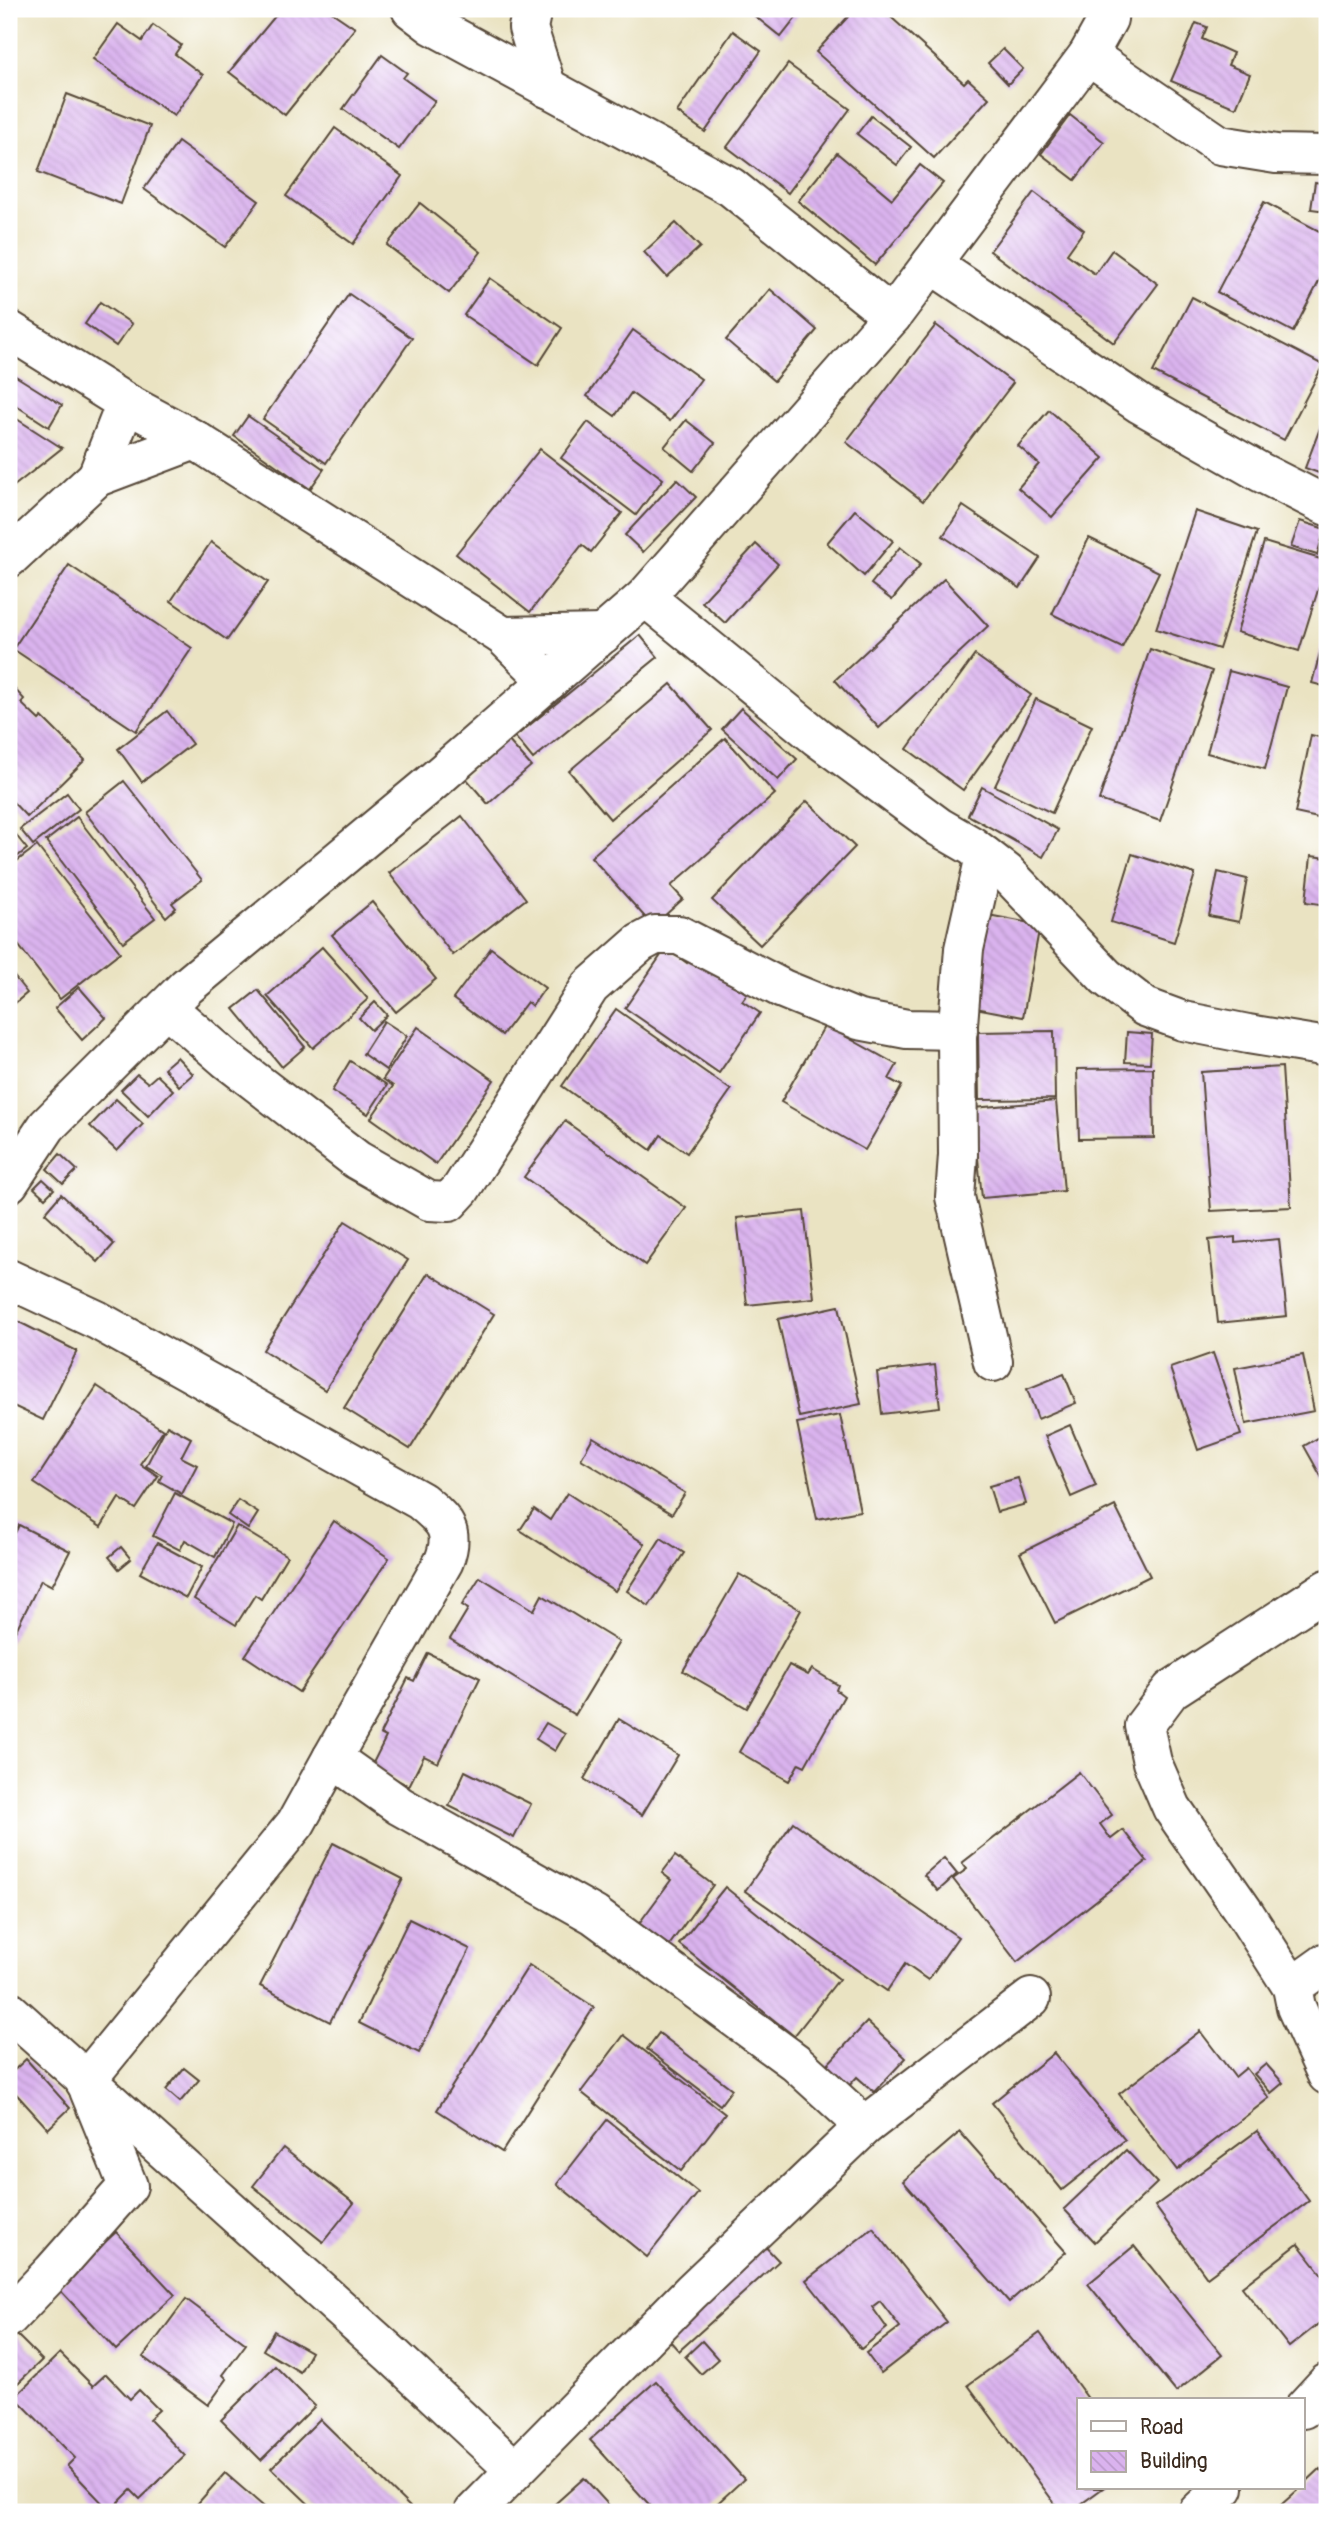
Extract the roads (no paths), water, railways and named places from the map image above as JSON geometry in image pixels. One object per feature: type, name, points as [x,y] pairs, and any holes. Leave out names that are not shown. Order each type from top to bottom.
[{"type":"street","points":[[411,9],[432,24],[547,88],[732,187],[892,316]]},
{"type":"street","points":[[532,9],[528,28],[547,88]]},
{"type":"street","points":[[9,1183],[47,1126],[186,987],[645,597],[892,316],[1088,55],[1108,19],[1109,9]]},
{"type":"street","points":[[1088,55],[1220,145],[1276,155],[1327,155]]},
{"type":"street","points":[[931,264],[1140,404],[1260,472],[1327,506]]},
{"type":"street","points":[[9,330],[126,403],[194,440],[503,636],[548,681]]},
{"type":"street","points":[[97,477],[126,403]]},
{"type":"street","points":[[9,558],[97,477],[194,440]]},
{"type":"street","points":[[645,597],[817,737],[939,827],[1007,873],[1106,977],[1145,1007],[1183,1021],[1327,1047]]},
{"type":"street","points":[[503,636],[603,634]]},
{"type":"street","points":[[985,856],[964,949],[958,1030],[958,1155],[955,1197],[993,1362]]},
{"type":"street","points":[[166,1007],[226,1059],[357,1160],[429,1201],[449,1202],[461,1189],[590,987],[640,943],[655,935],[679,935],[783,989],[859,1020],[907,1029],[958,1030]]},
{"type":"street","points":[[9,1279],[97,1320],[421,1501],[442,1519],[449,1534],[450,1547],[444,1561],[296,1822],[85,2082]]},
{"type":"street","points":[[1327,1589],[1171,1690],[1144,1726],[1152,1762],[1172,1808],[1292,1987],[1296,2007],[1327,2075]]},
{"type":"street","points":[[332,1758],[400,1806],[594,1915],[795,2062],[828,2090],[879,2115]]},
{"type":"street","points":[[1292,1987],[1327,1962]]},
{"type":"street","points":[[474,2512],[691,2292],[879,2115],[1031,1998]]},
{"type":"street","points":[[9,2011],[391,2354],[515,2470]]},
{"type":"street","points":[[9,2317],[128,2186],[85,2082]]},
{"type":"street","points":[[1304,2409],[1327,2383]]},
{"type":"street","points":[[1198,2512],[1222,2490]]}]
